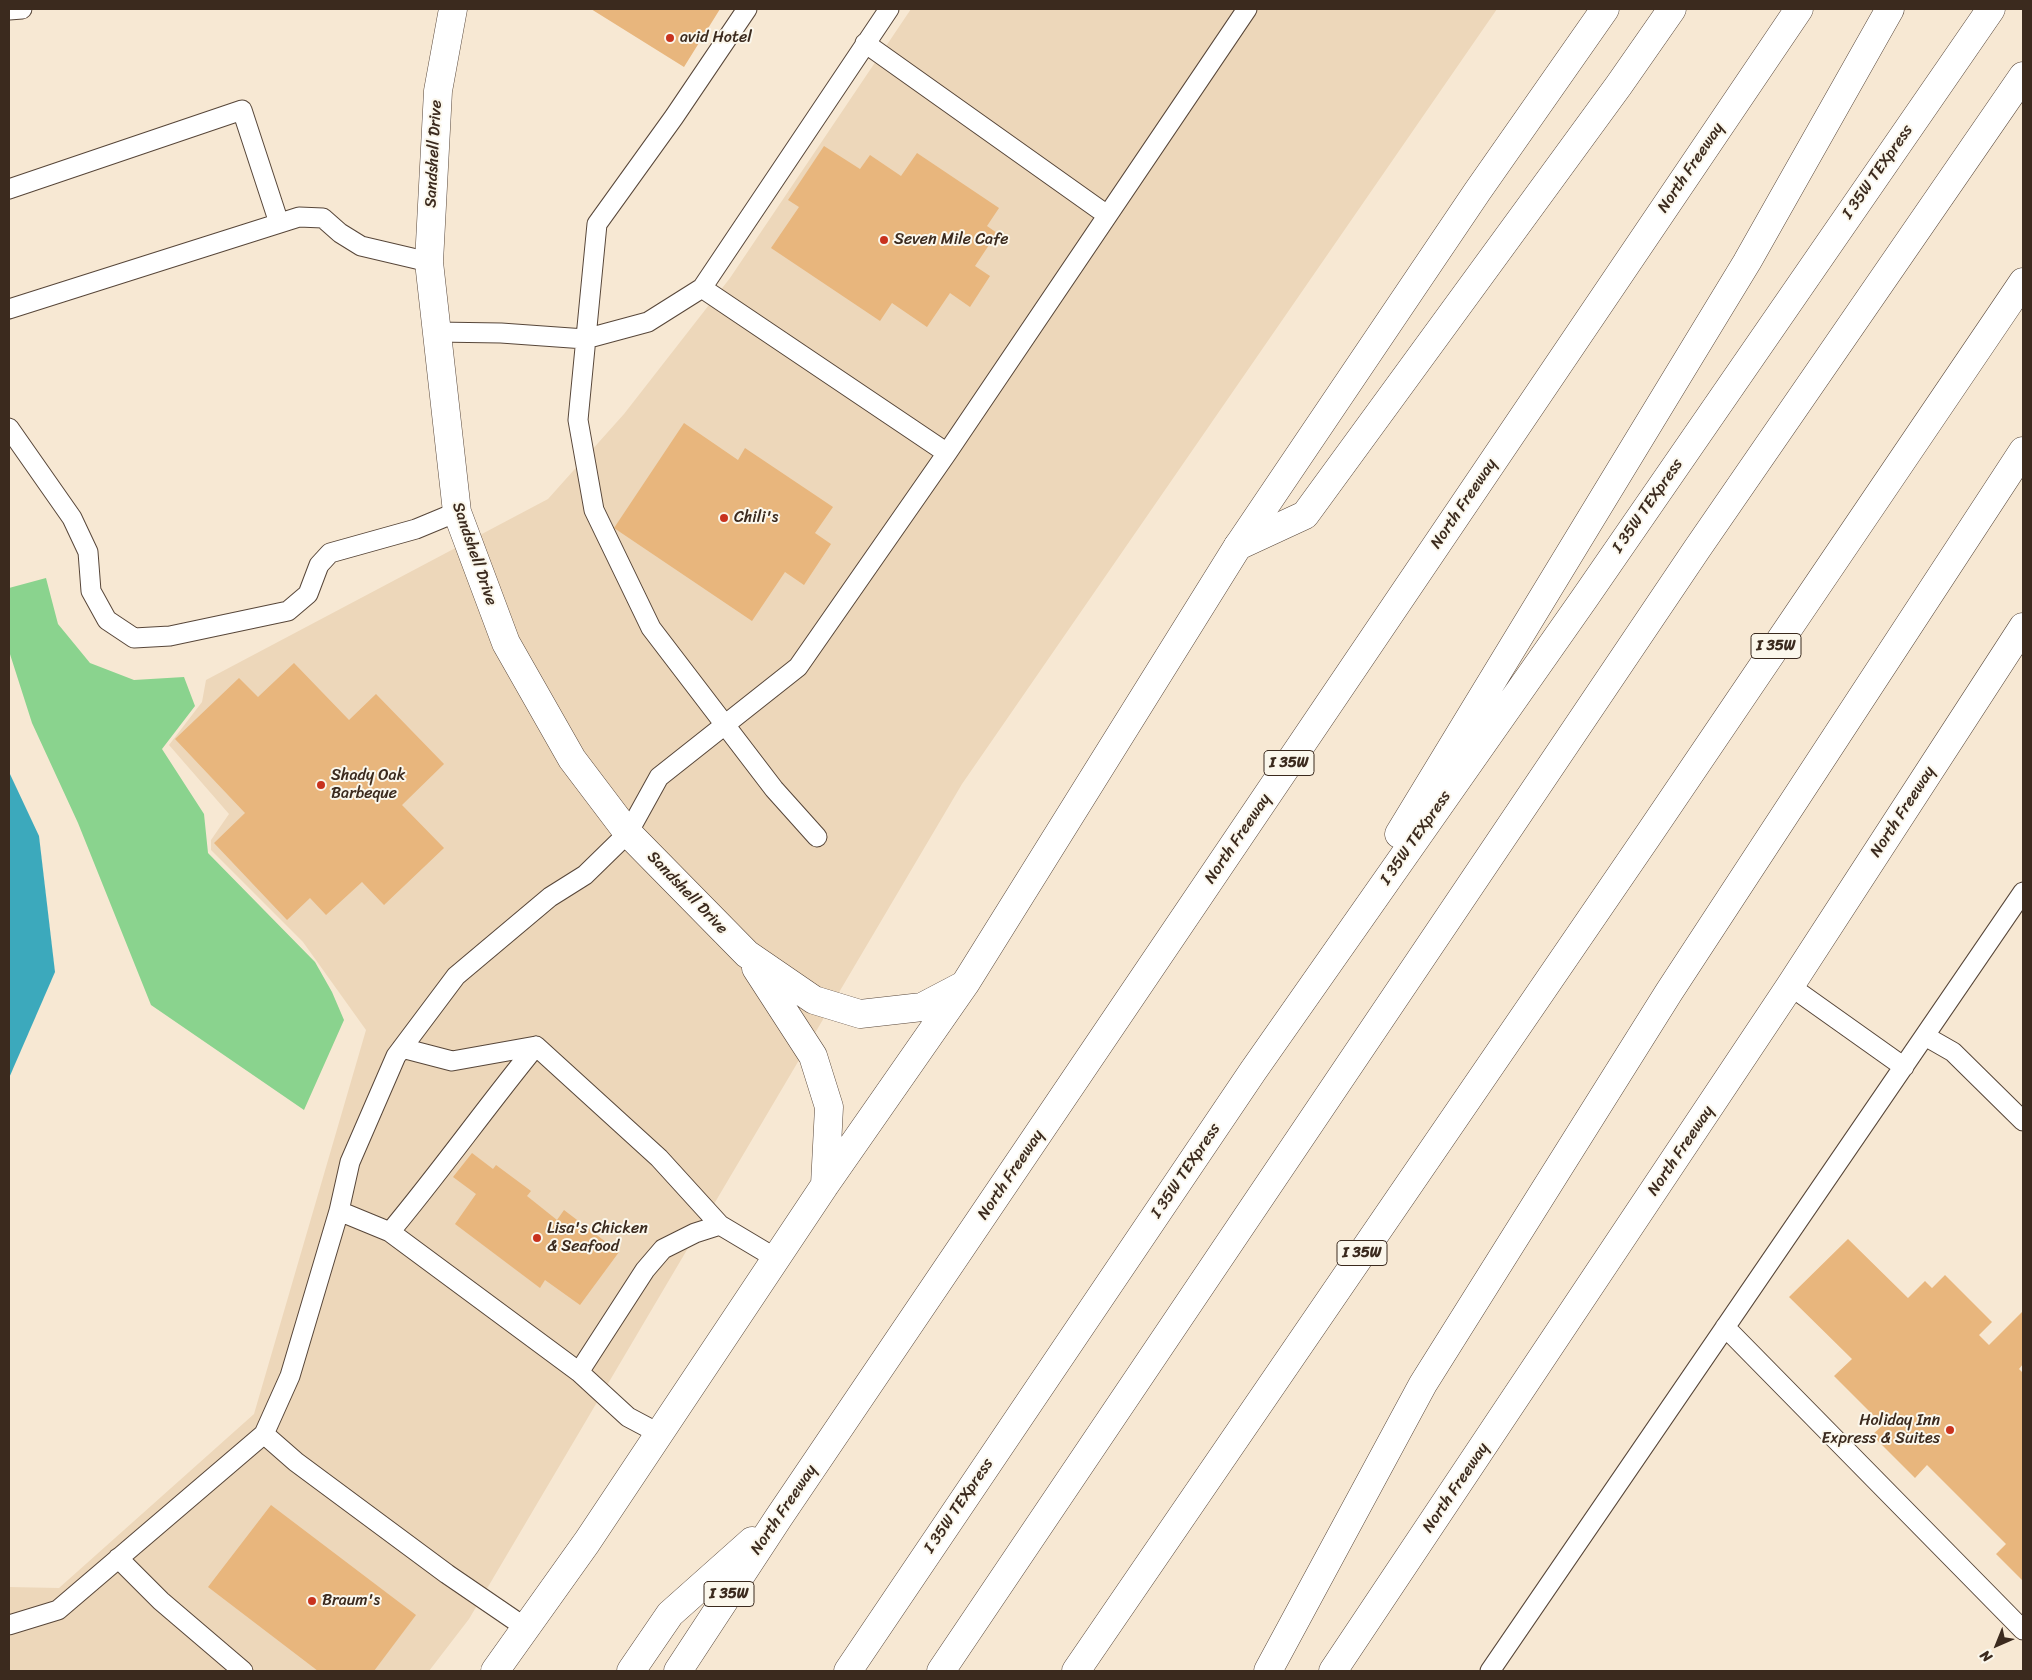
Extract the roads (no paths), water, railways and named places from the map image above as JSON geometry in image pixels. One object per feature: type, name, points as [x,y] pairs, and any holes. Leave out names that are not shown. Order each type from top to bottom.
[{"type":"main road","name":"Sandshell Drive","points":[[453,9],[438,91],[429,262],[457,512],[506,643],[572,759],[628,833],[747,954],[814,1000],[860,1014],[922,1007],[965,984]]},
{"type":"main road","points":[[495,1671],[587,1542],[825,1185],[965,984],[1238,546],[1477,192],[1605,9]]},
{"type":"main road","points":[[1238,546],[1305,515],[1613,93],[1672,9]]},
{"type":"main road","name":"North Freeway","points":[[678,1671],[779,1517],[1799,9]]},
{"type":"main road","points":[[1253,1072],[1747,262],[1890,9]]},
{"type":"main road","name":"I 35W TEXpress","points":[[848,1671],[1253,1072],[1590,590],[1991,9]]},
{"type":"main road","points":[[941,1671],[1697,549],[2023,76]]},
{"type":"main road","name":"I 35W","points":[[1076,1671],[1626,867],[2023,282]]},
{"type":"main road","points":[[1268,1671],[1423,1384],[1669,992],[2023,452]]},
{"type":"main road","name":"North Freeway","points":[[1333,1671],[1790,986],[2023,627]]},
{"type":"main road","name":"Sandshell Drive","points":[[747,954],[813,1056],[829,1107],[825,1185]]},
{"type":"main road","points":[[631,1671],[670,1614],[779,1517]]},
{"type":"lane","points":[[9,10],[22,9]]},
{"type":"lane","points":[[747,9],[674,117],[597,224],[578,420],[594,510],[651,628],[774,789],[817,837]]},
{"type":"lane","points":[[436,332],[501,333],[586,340],[648,322],[702,288],[889,9]]},
{"type":"lane","points":[[9,1625],[58,1610],[264,1434],[290,1376],[338,1212],[350,1162],[396,1056],[456,976],[550,897],[584,875],[628,833],[659,777],[798,667],[947,453],[1247,9]]},
{"type":"lane","points":[[865,43],[1107,215]]},
{"type":"lane","points":[[9,189],[242,110],[279,223]]},
{"type":"lane","points":[[9,309],[299,217],[323,218],[340,233],[361,246],[429,262]]},
{"type":"lane","points":[[702,288],[947,453]]},
{"type":"lane","points":[[9,428],[72,518],[88,552],[91,591],[107,620],[134,638],[170,636],[288,611],[308,594],[319,565],[330,553],[416,529],[457,512]]},
{"type":"lane","points":[[1490,1671],[2023,892]]},
{"type":"lane","points":[[1790,986],[1904,1068]]},
{"type":"lane","points":[[1925,1036],[1953,1052],[2023,1121]]},
{"type":"lane","points":[[402,1048],[452,1061],[536,1046]]},
{"type":"lane","points":[[536,1046],[659,1158],[720,1225],[776,1259]]},
{"type":"lane","points":[[390,1232],[426,1189],[497,1093],[536,1046]]},
{"type":"lane","points":[[338,1212],[390,1232],[579,1372],[628,1417],[660,1434]]},
{"type":"lane","points":[[579,1372],[645,1270],[663,1249],[695,1233],[720,1225]]},
{"type":"lane","points":[[1726,1327],[2023,1630]]},
{"type":"lane","points":[[264,1434],[296,1462],[446,1574],[526,1628]]},
{"type":"lane","points":[[118,1558],[161,1601],[243,1671]]},
{"type":"water","points":[[9,772],[39,836],[55,972],[9,1078]]},
{"type":"place","name":"avid Hotel","points":[[670,38]]},
{"type":"place","name":"Seven Mile Cafe","points":[[884,240]]},
{"type":"place","name":"Chili's","points":[[724,518]]},
{"type":"place","name":"Shady Oak Barbeque","points":[[321,785]]},
{"type":"place","name":"Lisa's Chicken & Seafood","points":[[537,1238]]},
{"type":"place","name":"Holiday Inn Express & Suites","points":[[1950,1430]]},
{"type":"place","name":"Braum's","points":[[312,1601]]}]
